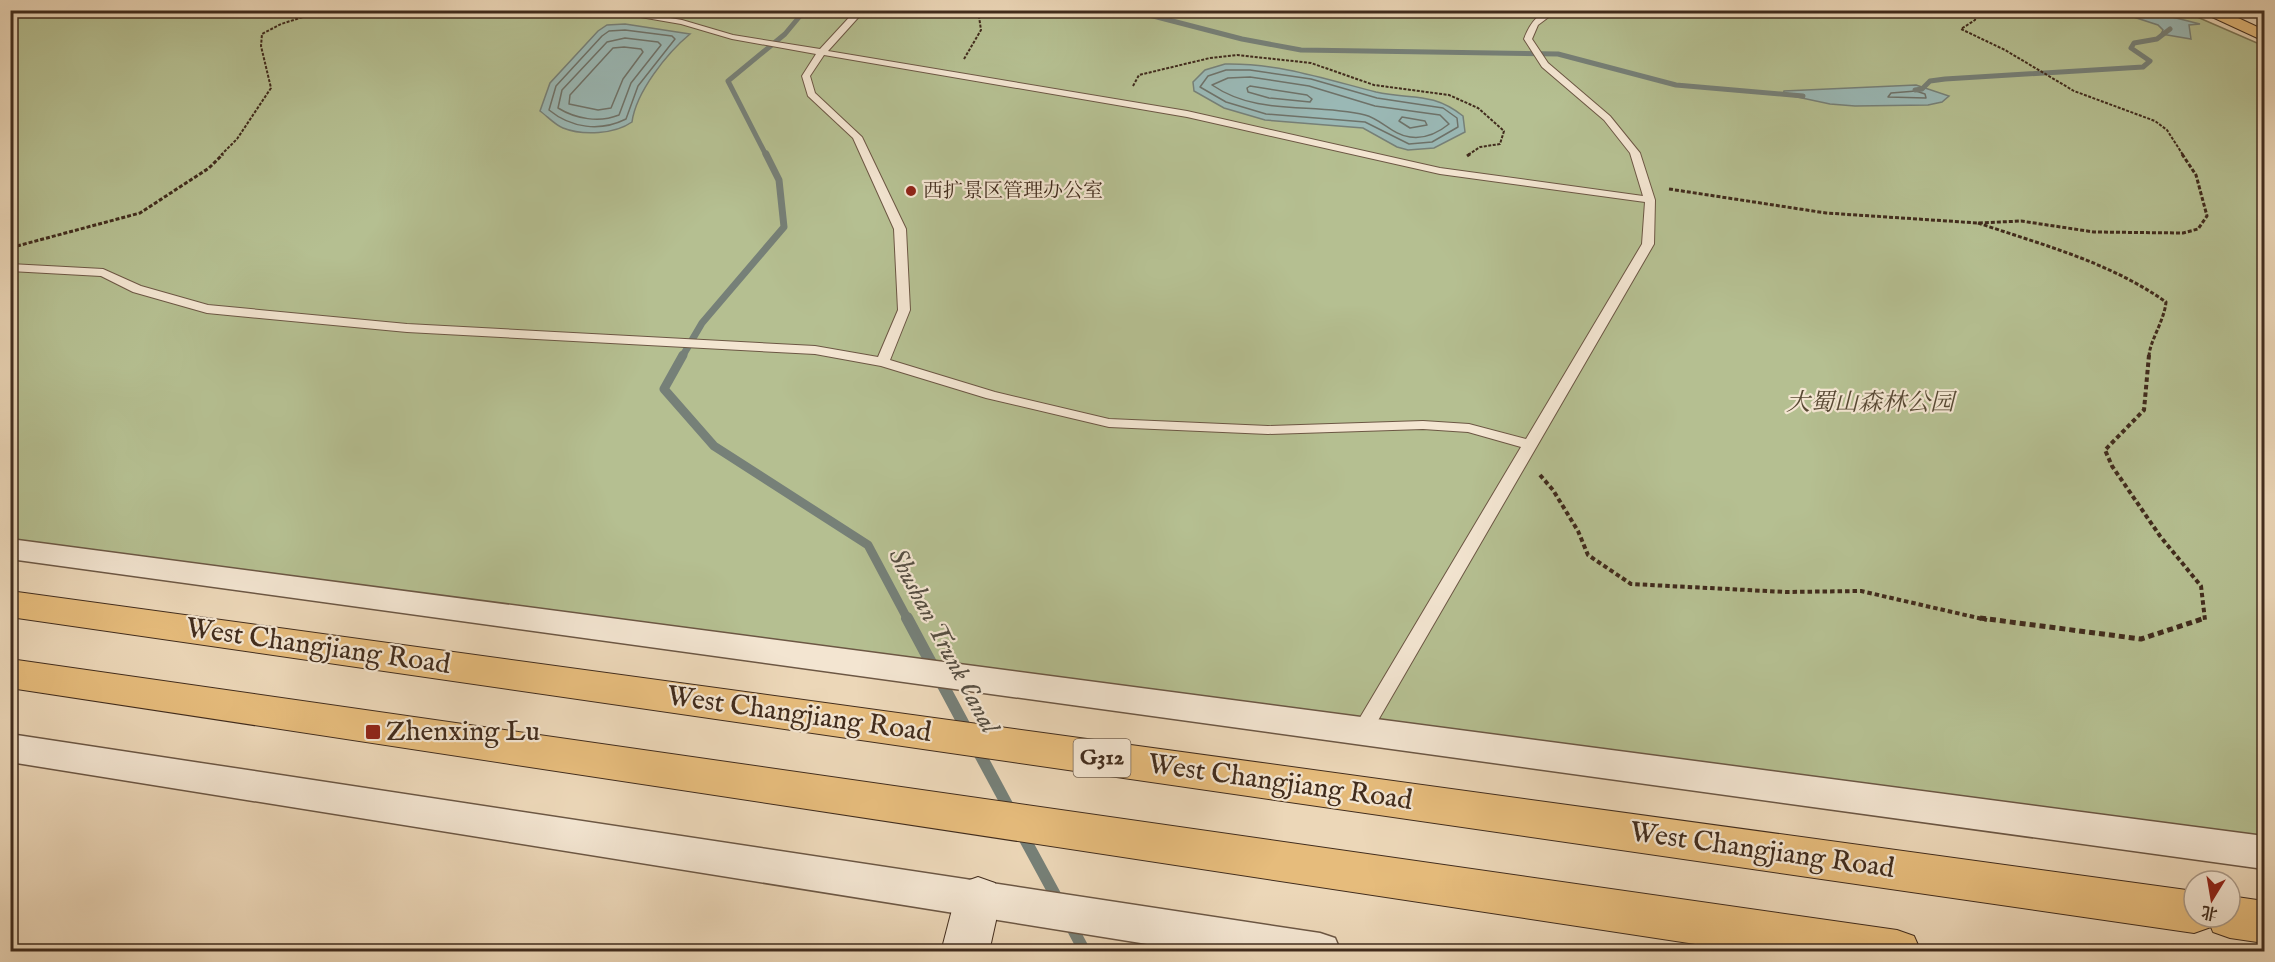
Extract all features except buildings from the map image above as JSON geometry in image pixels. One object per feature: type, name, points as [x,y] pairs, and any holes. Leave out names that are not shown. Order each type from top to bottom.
[{"type":"highway","points":[[2205,10],[2265,36]]},
{"type":"highway","name":"West Changjiang Road","points":[[10,604],[2182,910]]},
{"type":"highway","points":[[10,673],[1787,945],[1897,951]]},
{"type":"highway","points":[[2242,918],[2265,921]]},
{"type":"main road","points":[[964,951],[978,898]]},
{"type":"street","points":[[10,549],[2265,853]]},
{"type":"street","points":[[10,748],[1320,951]]},
{"type":"lane","points":[[604,10],[682,22],[732,38],[822,51],[1125,103],[1277,133],[1440,171],[1650,200]]},
{"type":"lane","points":[[861,10],[822,51],[806,75],[811,94],[856,136],[900,229],[904,310],[883,362]]},
{"type":"lane","points":[[1362,731],[1648,244],[1650,200],[1635,153],[1607,118],[1545,64],[1528,39],[1530,29],[1554,10]]},
{"type":"lane","points":[[10,267],[103,273],[137,290],[207,309],[407,328],[815,350],[883,362],[991,394],[1109,423],[1268,430],[1423,425],[1469,428],[1526,451]]},
{"type":"path","points":[[10,248],[40,242],[140,213],[209,168],[237,139],[271,88],[261,46],[262,34],[281,24],[325,10]]},
{"type":"path","points":[[952,74],[971,50],[981,30],[978,10]]},
{"type":"path","points":[[1646,185],[1826,213],[1978,223],[2021,221],[2094,232],[2183,233],[2198,229],[2207,216],[2196,175],[2167,130],[2155,121],[2074,91],[2004,50],[1961,29],[1975,20],[1977,10]]},
{"type":"path","points":[[1125,103],[1139,75],[1156,69],[1238,55],[1311,63],[1374,85],[1449,95],[1478,108],[1504,131],[1500,144],[1480,147],[1440,171]]},
{"type":"path","points":[[1526,451],[1578,531],[1588,555],[1631,584],[1785,592],[1861,591],[1992,621],[2141,639],[2205,620],[2200,586],[2160,536],[2112,466],[2105,450],[2144,410],[2150,366],[2149,349],[2164,319],[2166,302],[2148,288],[2116,271],[1978,223]]},
{"type":"green space","name":"大蜀山森林公园","points":[[2181,10],[2264,46],[2264,853],[11,549],[11,11]]},
{"type":"water","points":[[2115,11],[2148,11],[2200,24],[2189,25],[2191,39],[2161,34],[2163,30],[2158,25]]},
{"type":"water","points":[[625,24],[690,34],[663,62],[646,86],[632,122],[617,129],[589,133],[571,131],[554,123],[540,111],[550,83],[598,31],[607,25]]},
{"type":"water","points":[[1225,64],[1283,69],[1376,92],[1431,100],[1452,108],[1463,116],[1465,132],[1434,148],[1408,150],[1397,147],[1363,128],[1265,120],[1224,108],[1194,91],[1193,82],[1205,70]]},
{"type":"water","points":[[1916,85],[1949,96],[1942,102],[1928,105],[1855,106],[1830,104],[1783,94],[1784,91]]},
{"type":"waterway","name":"Shushan Trunk Canal","points":[[766,155],[728,81],[785,34],[805,10]]},
{"type":"waterway","points":[[1130,10],[1242,39],[1301,50],[1558,54],[1676,85],[1803,96]]},
{"type":"waterway","points":[[1915,90],[1922,89],[1930,81],[1945,79],[2143,67],[2150,61],[2131,48],[2134,43],[2157,39],[2170,29]]},
{"type":"waterway","name":"Shushan Trunk Canal","points":[[682,357],[702,323],[784,227],[779,180],[766,154]]},
{"type":"waterway","name":"Shushan Trunk Canal","points":[[683,355],[664,389],[714,446],[868,545],[908,620]]},
{"type":"waterway","name":"Shushan Trunk Canal","points":[[907,618],[968,732]]},
{"type":"waterway","name":"Shushan Trunk Canal","points":[[976,747],[1011,812]]},
{"type":"waterway","name":"Shushan Trunk Canal","points":[[1021,832],[1059,902]]},
{"type":"waterway","name":"Shushan Trunk Canal","points":[[1069,922],[1085,952]]},
{"type":"place","name":"西扩景区管理办公室","points":[[911,191]]},
{"type":"place","name":"Zhenxing Lu","points":[[373,732]]}]
